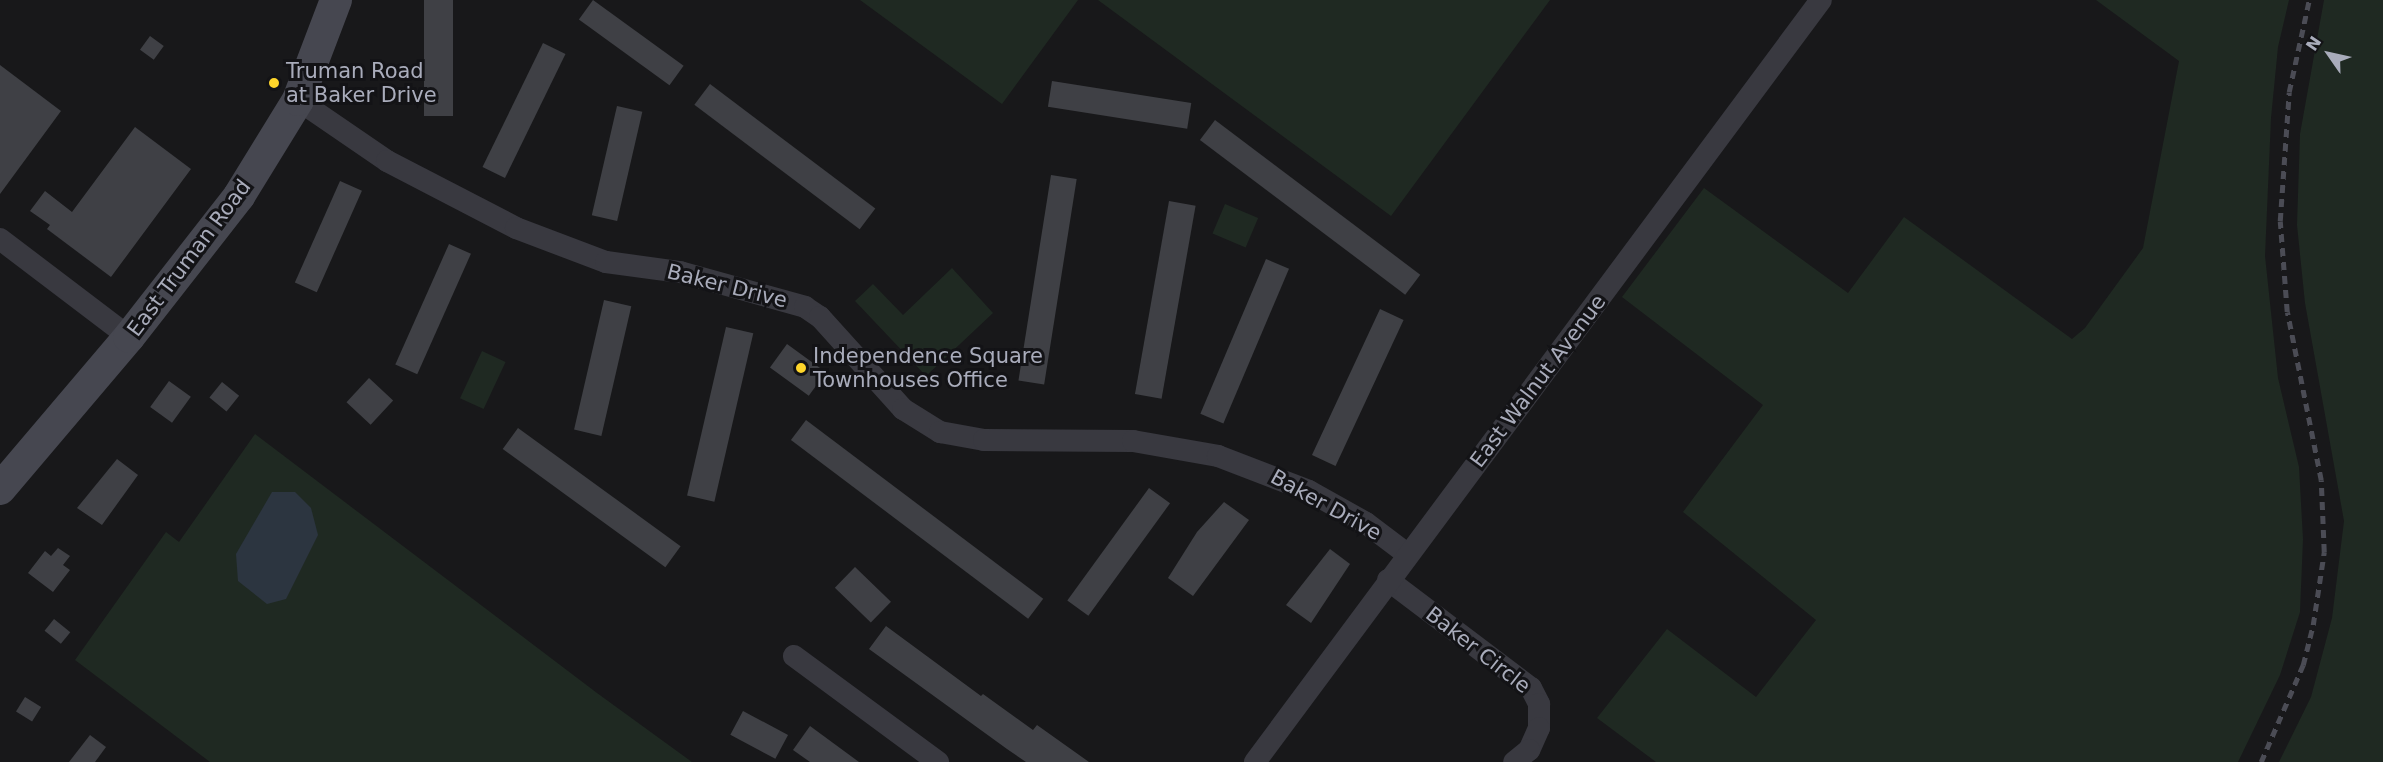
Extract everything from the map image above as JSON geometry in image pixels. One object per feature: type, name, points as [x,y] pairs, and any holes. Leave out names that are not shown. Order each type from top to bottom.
[{"type":"main road","name":"East Truman Road","points":[[0,489],[129,337],[239,196],[298,100],[336,0]]},
{"type":"street","name":"East Walnut Avenue","points":[[1255,762],[1407,554],[1821,0]]},
{"type":"street","name":"Baker Drive","points":[[298,100],[387,161],[516,228],[606,261],[680,272],[805,307],[820,317],[903,409],[940,432],[984,440],[1133,441],[1218,456],[1309,491],[1366,523],[1407,554]]},
{"type":"street","points":[[0,239],[129,337]]},
{"type":"street","name":"Baker Circle","points":[[1388,580],[1531,688],[1539,704],[1539,728],[1529,750],[1514,762]]},
{"type":"street","points":[[794,656],[938,762]]},
{"type":"shaded area","points":[[860,0],[1078,0],[1002,104]]},
{"type":"shaded area","points":[[1098,0],[1550,0],[1391,216]]},
{"type":"shaded area","points":[[2096,0],[2289,0],[2278,47],[2271,118],[2265,256],[2278,378],[2299,467],[2303,539],[2300,612],[2280,675],[2238,762],[1656,762],[1597,718],[1667,629],[1756,697],[1816,620],[1683,512],[1763,405],[1622,297],[1704,188],[1848,293],[1904,217],[2072,339],[2085,328],[2143,248],[2179,61]]},
{"type":"shaded area","points":[[2324,0],[2383,0],[2383,762],[2279,762],[2311,697],[2332,618],[2344,521],[2305,303],[2297,225],[2300,134]]},
{"type":"shaded area","points":[[1225,204],[1258,218],[1246,248],[1212,233]]},
{"type":"shaded area","points":[[952,268],[993,313],[926,376],[855,301],[873,284],[903,315]]},
{"type":"shaded area","points":[[482,351],[506,362],[484,409],[460,398]]},
{"type":"shaded area","points":[[255,434],[597,693],[692,762],[210,762],[75,660],[166,532],[179,542]]},
{"type":"water","points":[[272,492],[295,492],[311,508],[318,535],[286,599],[267,604],[238,581],[236,554]]},
{"type":"building","points":[[424,0],[453,0],[453,116],[424,116]]},
{"type":"building","points":[[593,0],[684,66],[670,85],[579,19]]},
{"type":"building","points":[[150,36],[164,46],[154,60],[140,50]]},
{"type":"building","points":[[543,43],[565,54],[505,178],[483,167]]},
{"type":"building","points":[[0,65],[61,111],[0,194]]},
{"type":"building","points":[[1052,81],[1191,103],[1187,129],[1048,107]]},
{"type":"building","points":[[710,84],[875,209],[860,229],[694,105]]},
{"type":"building","points":[[617,106],[642,112],[617,221],[592,215]]},
{"type":"building","points":[[1215,120],[1420,275],[1405,295],[1200,140]]},
{"type":"building","points":[[135,127],[191,169],[111,277],[47,229],[50,225],[30,211],[45,191],[72,212]]},
{"type":"building","points":[[1051,175],[1077,179],[1044,385],[1018,380]]},
{"type":"building","points":[[340,181],[362,191],[317,292],[295,282]]},
{"type":"building","points":[[1169,201],[1196,206],[1162,399],[1135,394]]},
{"type":"building","points":[[449,244],[471,254],[417,374],[395,365]]},
{"type":"building","points":[[1266,259],[1289,269],[1223,423],[1200,414]]},
{"type":"building","points":[[604,300],[631,306],[601,436],[574,430]]},
{"type":"building","points":[[1380,309],[1404,320],[1336,466],[1312,455]]},
{"type":"building","points":[[726,327],[753,333],[714,502],[687,496]]},
{"type":"building","points":[[787,344],[826,372],[809,396],[770,367]]},
{"type":"building","points":[[369,378],[393,401],[371,425],[346,402]]},
{"type":"building","points":[[169,381],[191,397],[172,423],[150,407]]},
{"type":"building","points":[[222,382],[239,396],[227,411],[209,398]]},
{"type":"building","points":[[806,420],[1043,599],[1028,619],[791,440]]},
{"type":"building","points":[[518,428],[681,546],[665,567],[503,449]]},
{"type":"building","points":[[117,459],[138,475],[102,525],[77,508]]},
{"type":"building","points":[[1149,488],[1170,503],[1088,616],[1067,600]]},
{"type":"building","points":[[1224,502],[1249,520],[1193,596],[1168,578],[1197,532]]},
{"type":"building","points":[[58,548],[70,556],[63,565],[70,570],[53,592],[28,573],[45,551],[51,556]]},
{"type":"building","points":[[1330,549],[1350,564],[1311,623],[1286,605]]},
{"type":"building","points":[[855,567],[891,602],[871,623],[835,588]]},
{"type":"building","points":[[54,619],[70,632],[61,644],[45,631]]},
{"type":"building","points":[[886,626],[981,696],[983,694],[1033,730],[1037,725],[1089,762],[1026,762],[869,649]]},
{"type":"building","points":[[25,697],[41,707],[32,721],[16,711]]},
{"type":"building","points":[[743,711],[788,735],[775,759],[730,735]]},
{"type":"building","points":[[810,726],[859,762],[810,762],[793,750]]},
{"type":"building","points":[[90,735],[106,747],[95,762],[69,762]]},
{"type":"railway","points":[[2261,762],[2303,665],[2313,625],[2324,552],[2321,480],[2287,312],[2280,221],[2289,92],[2309,0]]},
{"type":"place","name":"Truman Road at Baker Drive","points":[[274,83]]},
{"type":"place","name":"Independence Square Townhouses Office","points":[[801,368]]}]
